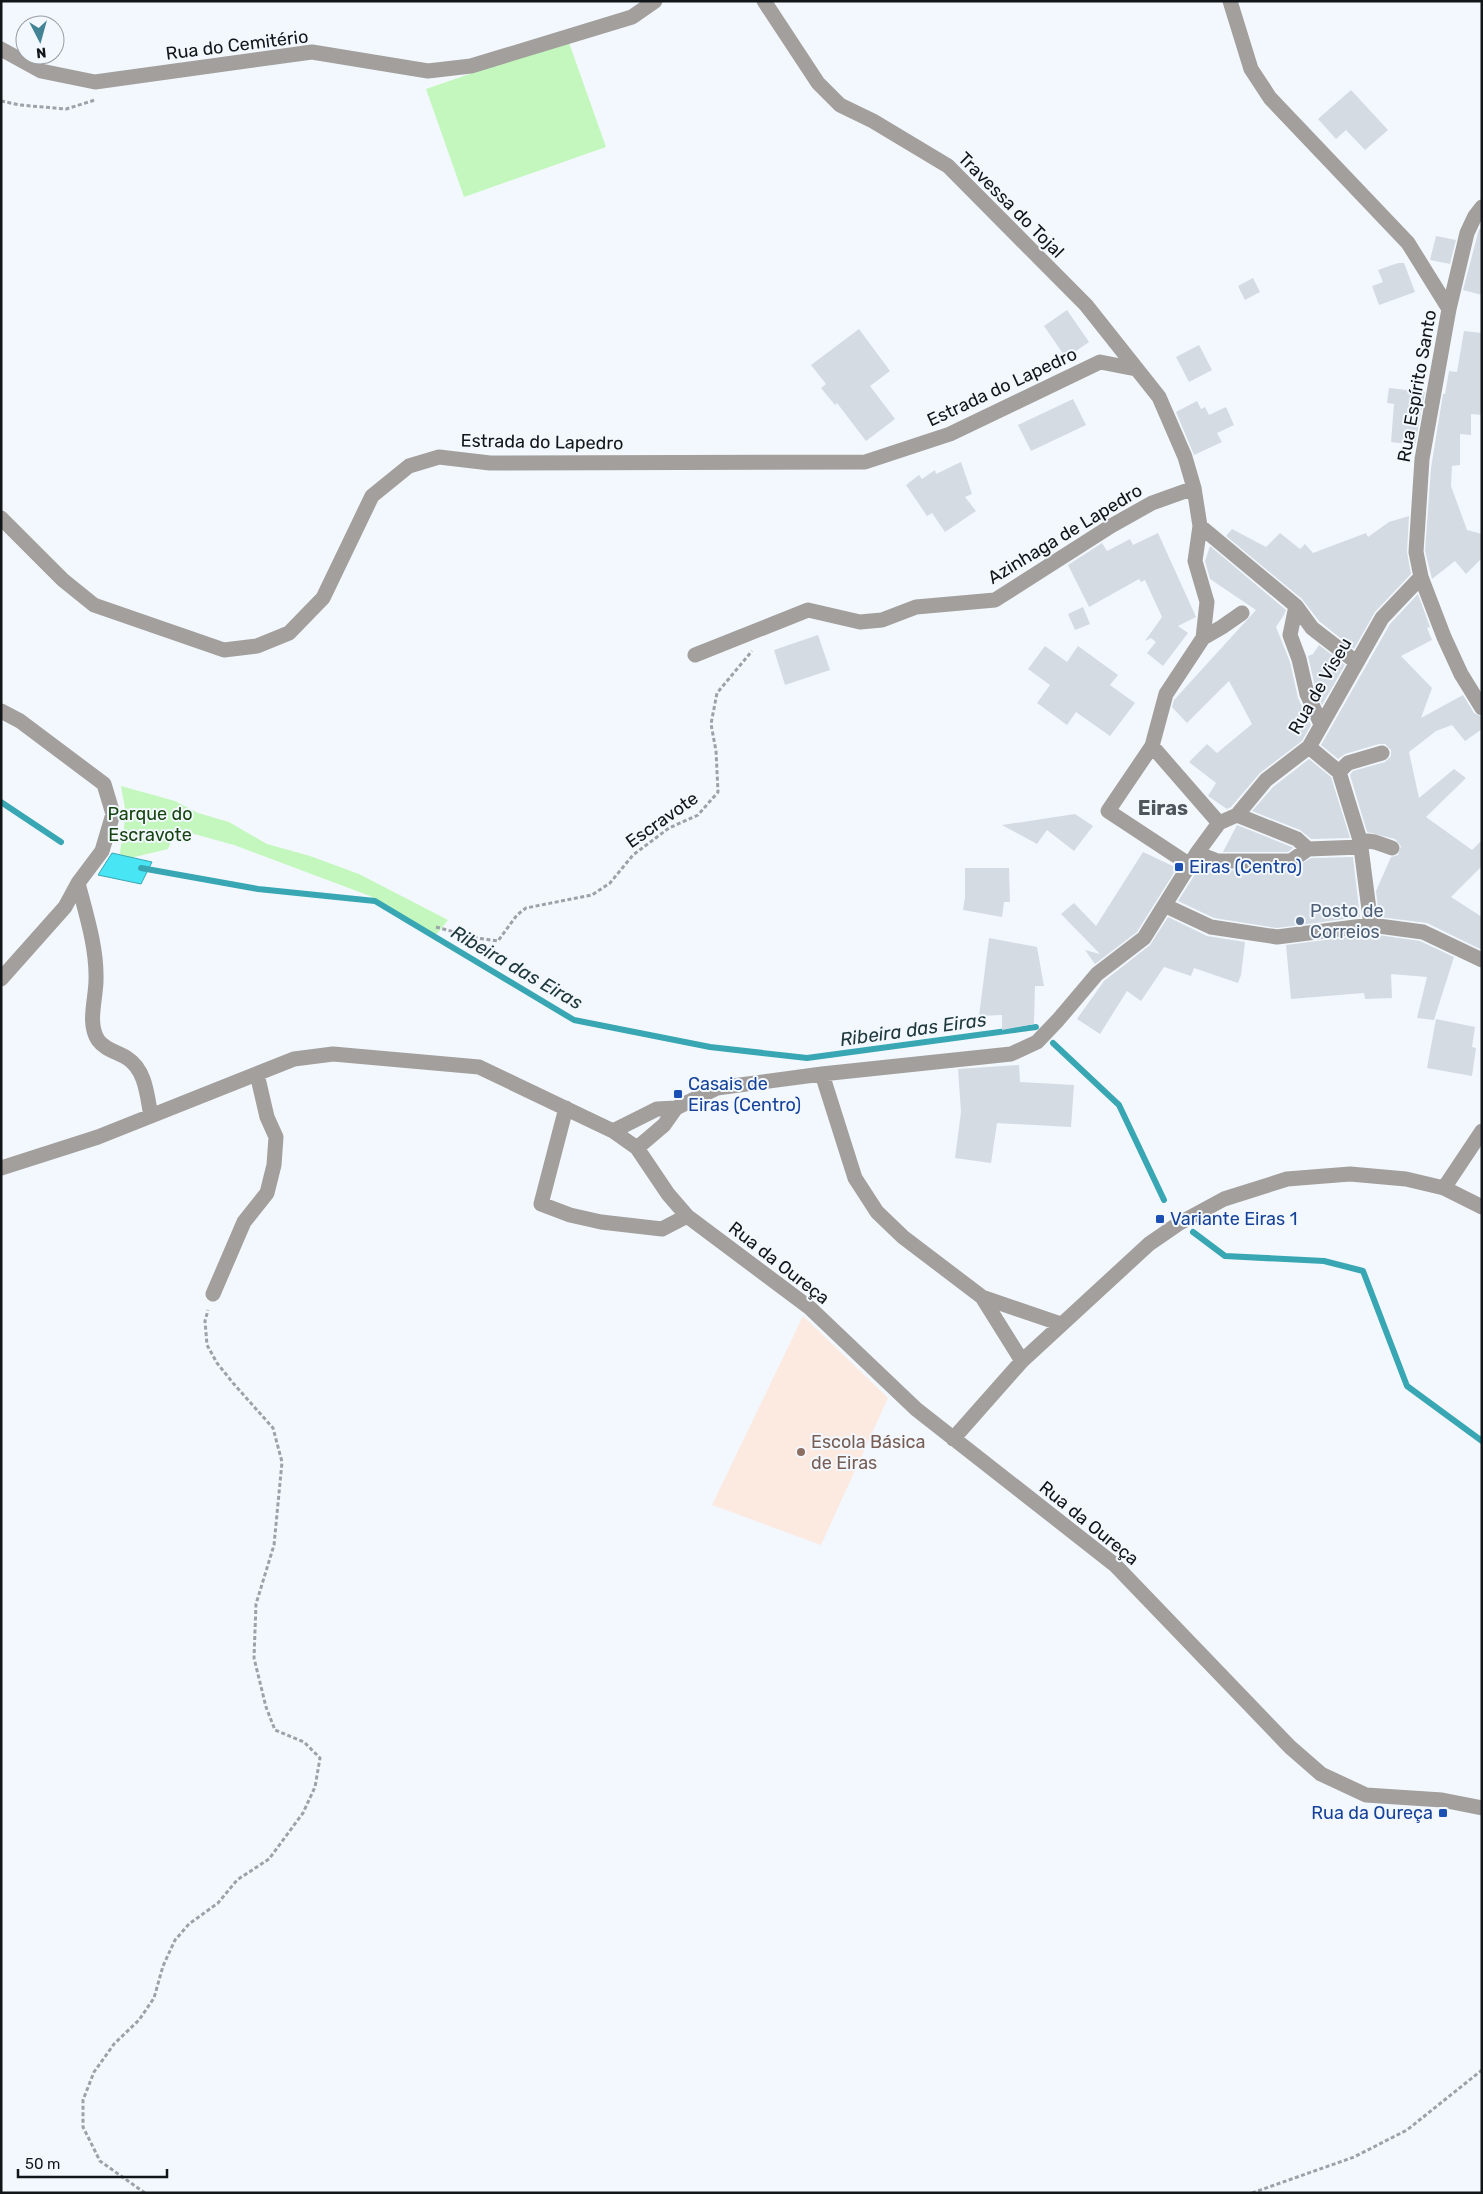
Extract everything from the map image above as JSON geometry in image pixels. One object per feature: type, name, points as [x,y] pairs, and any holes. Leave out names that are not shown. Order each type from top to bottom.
[{"type":"street","name":"Rua do Cemitério","points":[[1,49],[41,71],[95,82],[312,52],[428,71],[471,66],[632,17],[655,1]]},
{"type":"street","name":"Travessa do Tojal","points":[[764,1],[818,83],[840,104],[873,121],[948,166],[1086,306],[1136,370],[1160,397],[1186,457],[1194,488],[1200,526],[1194,561],[1207,602],[1203,638]]},
{"type":"street","points":[[1230,1],[1251,69],[1270,98],[1408,243],[1449,309]]},
{"type":"street","name":"Rua Espírito Santo","points":[[1482,207],[1475,216],[1467,233],[1449,309],[1422,459],[1416,552],[1421,577],[1448,646],[1460,674],[1482,708]]},
{"type":"street","name":"Estrada do Lapedro","points":[[1,518],[63,580],[94,605],[224,650],[257,646],[289,633],[323,598],[372,496],[409,466],[439,457],[490,463],[865,462],[950,434],[1100,362],[1136,370]]},
{"type":"street","name":"Azinhaga de Lapedro","points":[[695,655],[808,610],[860,622],[882,620],[916,607],[995,600],[1111,526],[1152,503],[1194,488]]},
{"type":"street","points":[[1200,526],[1296,606],[1312,628],[1356,662]]},
{"type":"street","name":"Rua de Viseu","points":[[1219,823],[1237,815],[1266,780],[1308,747],[1382,618],[1421,577]]},
{"type":"street","points":[[1296,606],[1290,635],[1299,659],[1307,694],[1321,724]]},
{"type":"street","points":[[1242,613],[1203,638],[1166,694],[1152,746],[1108,811],[1193,859],[1217,861],[1291,861],[1308,849],[1375,842],[1392,848]]},
{"type":"street","points":[[1,711],[20,721],[104,784],[113,814],[102,851],[78,883],[65,906],[1,979]]},
{"type":"street","points":[[614,1131],[657,1109],[676,1108],[717,1088],[822,1074],[1011,1054],[1037,1042],[1097,974],[1144,938],[1166,906],[1193,859],[1219,823],[1152,746]]},
{"type":"street","points":[[1308,747],[1339,772],[1361,843],[1371,925]]},
{"type":"street","points":[[1339,772],[1348,763],[1382,753]]},
{"type":"street","points":[[1237,815],[1297,839],[1308,849]]},
{"type":"street","points":[[78,883],[90,932],[95,970],[93,1022],[98,1040],[111,1051],[127,1057],[139,1067],[151,1116]]},
{"type":"street","points":[[1166,906],[1211,927],[1277,937],[1371,925],[1423,932],[1482,960]]},
{"type":"street","name":"Rua da Oureça","points":[[1,1168],[98,1137],[294,1059],[333,1054],[479,1066],[614,1131],[637,1148],[668,1194],[687,1216],[810,1308],[916,1408],[952,1439],[1115,1565],[1290,1747],[1321,1774],[1366,1795],[1442,1800],[1482,1808]]},
{"type":"street","points":[[214,1294],[244,1222],[267,1193],[274,1165],[276,1137],[266,1116],[257,1074]]},
{"type":"street","points":[[822,1074],[855,1178],[877,1212],[903,1237],[982,1297],[1061,1324]]},
{"type":"street","points":[[566,1108],[541,1204],[570,1215],[601,1222],[662,1229],[687,1216]]},
{"type":"street","points":[[637,1148],[664,1125],[676,1108]]},
{"type":"street","points":[[1444,1188],[1482,1132]]},
{"type":"street","points":[[952,1439],[1022,1362],[1149,1244],[1178,1224],[1224,1199],[1287,1179],[1350,1174],[1406,1179],[1444,1188],[1482,1207]]},
{"type":"street","points":[[982,1297],[1022,1362]]},
{"type":"path","points":[[1,101],[20,106],[66,109],[102,98]]},
{"type":"path","name":"Escravote","points":[[436,927],[477,938],[498,941],[517,915],[526,908],[592,896],[610,883],[633,855],[648,843],[669,828],[698,815],[718,792],[716,751],[711,724],[717,693],[766,633],[764,627]]},
{"type":"path","points":[[145,2193],[100,2161],[83,2127],[82,2100],[94,2072],[114,2044],[139,2020],[154,1998],[163,1966],[175,1940],[189,1924],[218,1903],[237,1880],[269,1859],[303,1813],[315,1787],[320,1758],[304,1742],[275,1730],[266,1707],[254,1658],[256,1604],[274,1545],[282,1462],[274,1428],[233,1383],[217,1363],[207,1345],[205,1321],[214,1294]]},
{"type":"path","points":[[1252,2193],[1354,2157],[1407,2130],[1482,2070]]},
{"type":"shaded area","name":"Escola Básica de Eiras","points":[[803,1316],[888,1398],[821,1545],[712,1505]]},
{"type":"green space","points":[[568,40],[606,147],[464,197],[426,89]]},
{"type":"green space","name":"Parque do Escravote","points":[[121,786],[175,801],[198,813],[229,822],[267,844],[310,856],[359,874],[448,920],[436,935],[370,896],[234,845],[176,829],[168,849],[122,860],[120,852],[126,814]]},
{"type":"water","points":[[112,853],[152,862],[141,884],[98,875]]},
{"type":"building","points":[[1351,90],[1388,130],[1365,150],[1346,130],[1336,139],[1318,119]]},
{"type":"building","points":[[1479,229],[1482,229],[1482,295],[1463,290]]},
{"type":"building","points":[[1436,236],[1456,240],[1450,264],[1430,260]]},
{"type":"building","points":[[1398,263],[1404,263],[1415,292],[1379,305],[1372,286],[1383,282],[1378,270]]},
{"type":"building","points":[[1253,278],[1260,292],[1245,300],[1238,286]]},
{"type":"building","points":[[1067,310],[1089,342],[1066,358],[1044,326]]},
{"type":"building","points":[[859,329],[890,371],[870,386],[895,419],[866,441],[837,403],[835,405],[821,388],[826,384],[811,365]]},
{"type":"building","points":[[1464,331],[1482,333],[1482,415],[1471,414],[1471,435],[1460,434],[1460,465],[1452,466],[1451,486],[1467,530],[1482,534],[1482,558],[1466,574],[1455,561],[1432,579],[1425,551],[1431,468],[1443,394],[1445,394],[1449,371],[1457,372]]},
{"type":"building","points":[[1199,345],[1212,370],[1189,382],[1176,357]]},
{"type":"building","points":[[1389,388],[1425,392],[1415,445],[1391,442],[1394,404],[1387,403]]},
{"type":"building","points":[[1073,399],[1086,425],[1031,451],[1018,425]]},
{"type":"building","points":[[1197,401],[1201,409],[1205,407],[1209,415],[1226,407],[1234,425],[1217,433],[1222,442],[1194,455],[1176,412]]},
{"type":"building","points":[[961,462],[972,494],[965,497],[976,511],[945,532],[932,513],[927,516],[906,485],[919,475],[922,479],[935,470],[936,474]]},
{"type":"building","points":[[1409,516],[1407,552],[1411,574],[1375,612],[1354,649],[1319,621],[1302,599],[1226,536],[1232,529],[1266,547],[1280,533],[1300,549],[1305,544],[1313,553],[1366,533],[1368,537],[1389,522]]},
{"type":"building","points":[[1158,533],[1196,617],[1178,626],[1188,633],[1163,666],[1147,653],[1156,642],[1151,638],[1145,641],[1162,617],[1145,580],[1141,582],[1139,579],[1089,607],[1068,565],[1102,543],[1107,551],[1130,539],[1133,545]]},
{"type":"building","points":[[1210,546],[1286,610],[1276,627],[1290,662],[1298,698],[1311,725],[1302,741],[1260,773],[1231,807],[1227,809],[1208,796],[1216,783],[1189,762],[1207,744],[1217,753],[1252,724],[1229,681],[1187,723],[1172,707],[1174,700],[1256,610],[1210,579],[1205,561]]},
{"type":"building","points":[[1418,594],[1430,627],[1427,628],[1432,640],[1401,656],[1432,688],[1421,718],[1463,695],[1474,713],[1482,717],[1482,729],[1465,741],[1452,725],[1436,731],[1409,752],[1419,798],[1454,769],[1466,778],[1426,817],[1472,850],[1482,840],[1482,866],[1451,897],[1482,917],[1482,950],[1427,923],[1379,917],[1376,891],[1391,857],[1398,855],[1401,846],[1395,839],[1367,832],[1350,775],[1353,771],[1385,762],[1391,756],[1391,750],[1385,744],[1379,744],[1345,754],[1338,759],[1321,745],[1390,624]]},
{"type":"building","points":[[1083,607],[1090,624],[1075,630],[1068,614]]},
{"type":"building","points":[[818,635],[830,670],[785,685],[774,650]]},
{"type":"building","points":[[1319,645],[1345,665],[1322,705],[1316,691],[1308,656],[1313,654]]},
{"type":"building","points":[[1045,646],[1067,662],[1078,646],[1118,675],[1110,685],[1135,703],[1110,736],[1076,712],[1067,725],[1037,703],[1050,685],[1028,669]]},
{"type":"building","points":[[1309,759],[1331,777],[1350,838],[1311,839],[1300,830],[1252,811],[1273,787]]},
{"type":"building","points":[[1075,814],[1093,826],[1074,851],[1047,830],[1037,844],[1002,825]]},
{"type":"building","points":[[1237,825],[1293,848],[1288,852],[1223,852]]},
{"type":"building","points":[[1143,852],[1177,868],[1137,932],[1095,964],[1085,950],[1100,954],[1061,914],[1074,903],[1096,926]]},
{"type":"building","points":[[1353,857],[1360,917],[1277,928],[1214,918],[1178,901],[1201,865],[1217,870],[1291,870],[1311,858]]},
{"type":"building","points":[[965,868],[1009,868],[1010,902],[1004,902],[1002,917],[963,910]]},
{"type":"building","points":[[1168,917],[1207,936],[1245,942],[1241,975],[1238,983],[1194,968],[1191,976],[1164,967],[1141,1001],[1127,991],[1100,1034],[1077,1019],[1104,981],[1150,945]]},
{"type":"building","points":[[1371,934],[1420,941],[1454,957],[1434,1020],[1417,1018],[1427,977],[1391,974],[1392,998],[1365,999],[1364,993],[1291,999],[1286,945]]},
{"type":"building","points":[[989,938],[1037,947],[1044,986],[1035,986],[1034,1024],[1002,1030],[1002,1015],[979,1016]]},
{"type":"building","points":[[1436,1019],[1475,1027],[1472,1047],[1476,1048],[1472,1076],[1427,1068]]},
{"type":"building","points":[[1019,1065],[1020,1082],[1074,1085],[1071,1127],[997,1123],[991,1163],[955,1158],[961,1112],[958,1069]]},
{"type":"waterway","points":[[1,802],[61,842]]},
{"type":"waterway","name":"Ribeira das Eiras","points":[[141,868],[258,889],[375,901],[574,1020],[710,1047],[807,1058],[1036,1027]]},
{"type":"waterway","name":"Ribeira das Eiras","points":[[1053,1043],[1119,1105],[1164,1200]]},
{"type":"waterway","name":"Ribeira das Eiras","points":[[1193,1232],[1225,1256],[1324,1261],[1363,1271],[1407,1386],[1482,1441]]},
{"type":"place","name":"Eiras (Centro)","points":[[1179,867]]},
{"type":"place","name":"Posto de Correios","points":[[1300,921]]},
{"type":"place","name":"Casais de Eiras (Centro)","points":[[678,1094]]},
{"type":"place","name":"Variante Eiras 1","points":[[1160,1219]]},
{"type":"place","name":"Escola Básica de Eiras","points":[[801,1452]]},
{"type":"place","name":"Rua da Oureça","points":[[1443,1813]]},
{"type":"district","name":"Eiras","points":[[1163,808]]}]
